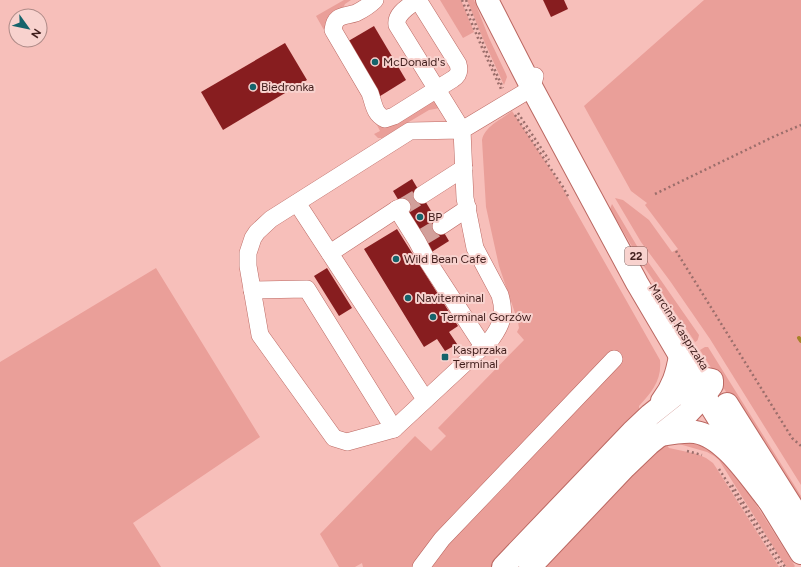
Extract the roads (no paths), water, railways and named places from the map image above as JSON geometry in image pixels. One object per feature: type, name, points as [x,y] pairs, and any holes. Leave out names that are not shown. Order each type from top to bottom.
[{"type":"main road","name":"22","points":[[488,0],[538,84]]},
{"type":"main road","name":"Marcina Kasprzaka","points":[[538,84],[565,129],[658,297],[693,348],[704,386],[768,501],[801,553]]},
{"type":"main road","name":"Marcina Kasprzaka","points":[[538,84],[637,283],[680,356],[704,386],[801,521]]},
{"type":"main road","points":[[650,415],[668,393],[674,380],[680,356]]},
{"type":"main road","points":[[502,567],[650,415],[684,388],[704,386]]},
{"type":"main road","points":[[530,567],[638,454],[688,413],[704,386]]},
{"type":"main road","points":[[663,434],[697,432],[718,442],[737,460],[768,501]]},
{"type":"lane","points":[[342,16],[343,12],[356,0]]},
{"type":"lane","points":[[374,0],[361,10],[342,16],[336,20],[333,30],[370,93],[372,105],[381,117],[385,119],[394,116],[437,89],[457,76],[459,72],[458,64],[418,0],[404,10],[398,17],[397,25],[437,89],[462,130],[465,198],[475,248],[500,295],[503,312],[499,328],[492,338],[394,429],[347,442],[334,438],[260,335],[247,260],[253,238],[257,232],[271,219],[410,131],[462,130],[538,84]]},
{"type":"lane","points":[[422,195],[464,168]]},
{"type":"lane","points":[[297,203],[426,399]]},
{"type":"lane","points":[[330,253],[400,208],[419,240],[427,260],[483,346]]},
{"type":"lane","points":[[441,226],[468,208]]},
{"type":"lane","points":[[252,290],[307,289],[394,429]]},
{"type":"lane","points":[[420,567],[442,539],[614,359]]},
{"type":"tunnel","points":[[402,207],[422,195]]},
{"type":"tunnel","points":[[421,238],[441,226]]},
{"type":"place","name":"McDonald's","points":[[375,62]]},
{"type":"place","name":"Biedronka","points":[[253,87]]},
{"type":"place","name":"BP","points":[[420,217]]},
{"type":"place","name":"Wild Bean Cafe","points":[[396,259]]},
{"type":"place","name":"Naviterminal","points":[[408,298]]},
{"type":"place","name":"Terminal Gorzów","points":[[433,317]]},
{"type":"place","name":"Kasprzaka Terminal","points":[[445,357]]}]
